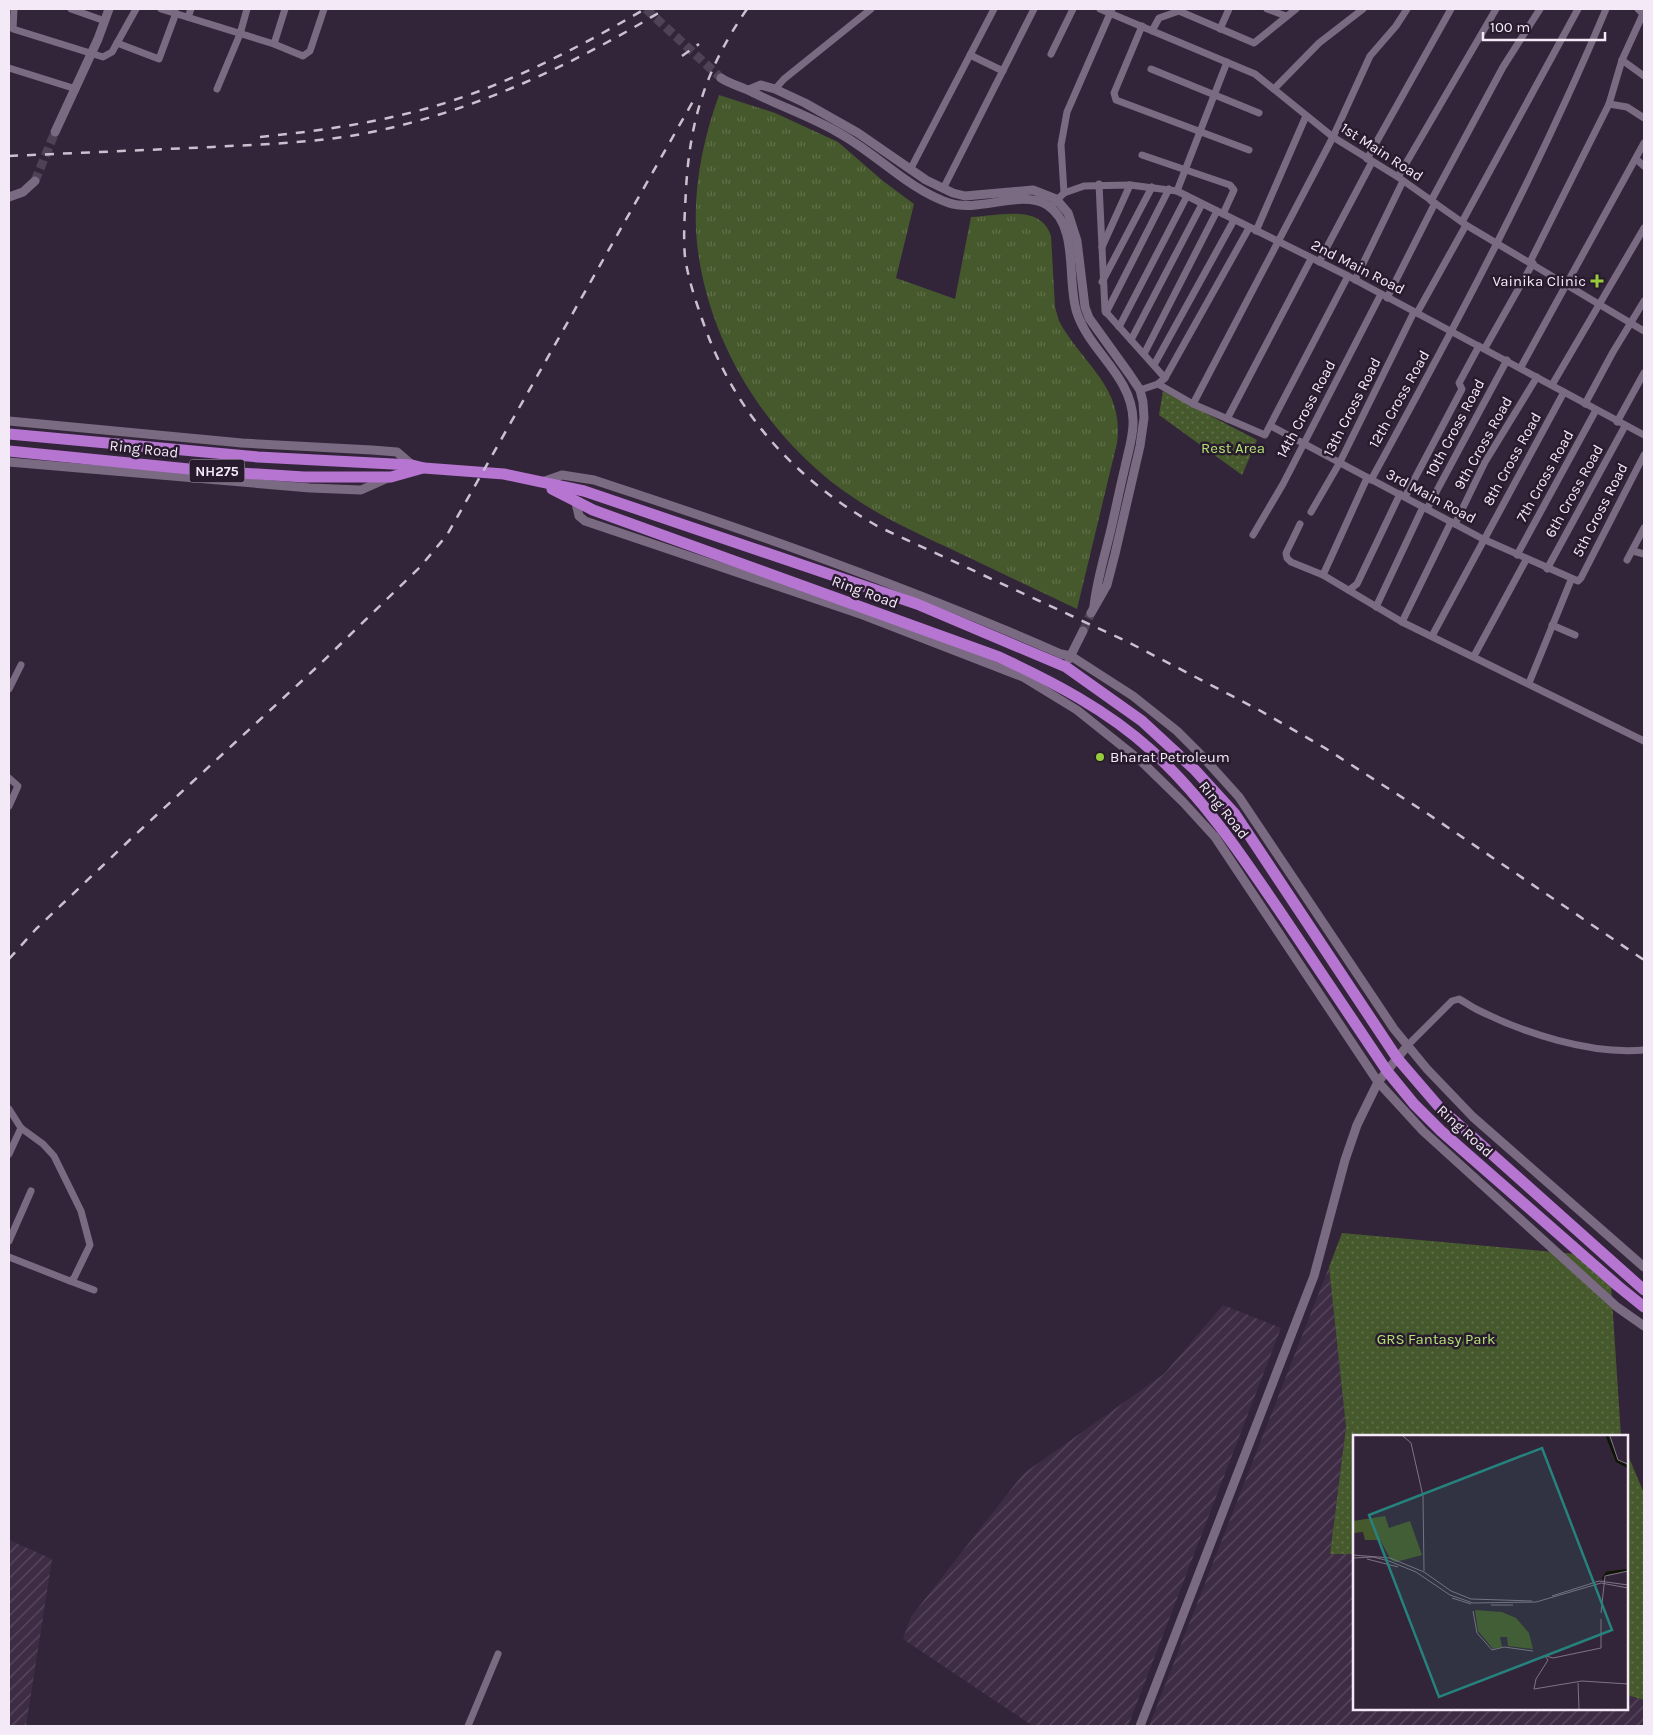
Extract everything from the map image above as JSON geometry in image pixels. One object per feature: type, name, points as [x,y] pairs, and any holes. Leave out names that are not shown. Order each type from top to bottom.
[{"type":"highway","name":"Ring Road","points":[[9,434],[258,457],[412,465],[424,468],[504,474],[584,491],[917,604],[1068,661],[1142,721],[1195,770],[1235,814],[1397,1058],[1440,1108],[1644,1290]]},
{"type":"highway","name":"Ring Road","points":[[9,450],[209,471],[304,477],[391,477],[424,468]]},
{"type":"highway","name":"Ring Road","points":[[527,479],[554,489],[576,503],[1000,657],[1058,686],[1104,715],[1150,750],[1189,789],[1222,827],[1387,1071],[1414,1104],[1441,1131],[1644,1307]]},
{"type":"street","points":[[14,9],[11,29],[91,54],[108,56],[136,9]]},
{"type":"street","points":[[70,9],[105,21]]},
{"type":"street","points":[[55,132],[76,89],[109,9]]},
{"type":"street","points":[[161,9],[274,44],[303,56],[308,55],[324,9]]},
{"type":"street","points":[[188,17],[191,9]]},
{"type":"street","points":[[217,90],[240,34],[247,9]]},
{"type":"street","points":[[274,44],[285,9]]},
{"type":"street","points":[[775,90],[784,79],[871,9]]},
{"type":"street","points":[[910,170],[994,9]]},
{"type":"street","points":[[943,189],[1034,9]]},
{"type":"street","points":[[1051,54],[1073,9]]},
{"type":"street","name":"1st Main Road","points":[[1100,9],[1111,11],[1255,74],[1333,138],[1400,179],[1464,224],[1644,331]]},
{"type":"street","points":[[1220,29],[1229,9]]},
{"type":"street","points":[[1267,9],[1286,16]]},
{"type":"street","points":[[1152,30],[1159,18],[1179,10],[1254,43],[1296,9]]},
{"type":"street","points":[[1274,89],[1319,43],[1363,9]]},
{"type":"street","points":[[1193,404],[1333,138],[1370,56],[1396,26],[1407,9]]},
{"type":"street","points":[[1319,262],[1370,160],[1452,9]]},
{"type":"street","points":[[1158,384],[1193,404],[1261,434],[1265,434],[1352,278],[1400,179],[1496,9]]},
{"type":"street","name":"14th Cross Road","points":[[1253,535],[1384,296],[1503,67],[1540,9]]},
{"type":"street","name":"13th Cross Road","points":[[1311,512],[1340,462],[1416,312],[1578,9]]},
{"type":"street","name":"12th Cross Road","points":[[1323,576],[1346,523],[1369,479],[1452,332],[1498,243],[1545,148],[1606,9]]},
{"type":"street","points":[[721,78],[840,133],[865,149],[897,174],[950,204],[979,206],[1028,199],[1039,201],[1050,207],[1058,217],[1066,236],[1071,256],[1076,312],[1124,384],[1134,422],[1112,528],[1096,583],[1093,609],[1107,585],[1140,446],[1144,418],[1140,390],[1089,318],[1085,307],[1077,241],[1060,196],[1061,145],[1067,112],[1111,11]]},
{"type":"street","points":[[1349,590],[1357,584],[1402,496],[1462,389],[1459,383],[1531,263],[1609,104],[1622,60],[1642,13]]},
{"type":"street","points":[[117,43],[159,59],[176,14]]},
{"type":"street","points":[[1142,26],[1117,84],[1114,97],[1248,150]]},
{"type":"street","points":[[970,55],[1003,71]]},
{"type":"street","points":[[1622,60],[1644,76]]},
{"type":"street","points":[[1106,313],[1185,170],[1227,62]]},
{"type":"street","points":[[9,68],[76,89]]},
{"type":"street","points":[[1151,69],[1260,114]]},
{"type":"street","points":[[749,90],[761,86],[775,90],[836,119],[910,170],[943,189],[965,196],[1033,190],[1060,196]]},
{"type":"street","points":[[1609,104],[1627,108],[1644,118]]},
{"type":"street","points":[[1140,390],[1158,384],[1165,378],[1252,229],[1306,116]]},
{"type":"street","points":[[1521,367],[1644,143]]},
{"type":"street","points":[[1142,155],[1233,187],[1144,354]]},
{"type":"street","points":[[1636,159],[1644,166]]},
{"type":"street","points":[[9,197],[23,192],[35,181]]},
{"type":"street","points":[[1099,184],[1100,250],[1106,313],[1165,378]]},
{"type":"street","name":"2nd Main Road","points":[[1060,196],[1084,186],[1099,184],[1152,186],[1173,190],[1352,278],[1521,367],[1616,422],[1644,435]]},
{"type":"street","points":[[1100,250],[1130,185]]},
{"type":"street","points":[[1102,282],[1152,186]]},
{"type":"street","points":[[1050,207],[1060,196]]},
{"type":"street","points":[[1119,327],[1187,196]]},
{"type":"street","points":[[1131,340],[1202,204]]},
{"type":"street","points":[[1154,365],[1234,220]]},
{"type":"street","points":[[1552,384],[1644,228]]},
{"type":"street","points":[[1227,419],[1311,259]]},
{"type":"street","points":[[1585,404],[1613,352],[1644,301]]},
{"type":"street","name":"10th Cross Road","points":[[1376,607],[1425,508],[1507,360]]},
{"type":"street","points":[[1616,422],[1644,373]]},
{"type":"street","name":"9th Cross Road","points":[[1402,622],[1485,462],[1537,377]]},
{"type":"street","name":"8th Cross Road","points":[[1432,636],[1564,392]]},
{"type":"street","name":"7th Cross Road","points":[[1517,555],[1596,410]]},
{"type":"street","points":[[9,421],[242,443],[396,452],[412,465]]},
{"type":"street","name":"3rd Main Road","points":[[1271,426],[1483,539],[1571,580]]},
{"type":"street","name":"6th Cross Road","points":[[1547,568],[1625,426]]},
{"type":"street","name":"5th Cross Road","points":[[1571,580],[1578,581],[1582,578],[1644,454]]},
{"type":"street","points":[[9,462],[310,488],[362,490],[391,477]]},
{"type":"street","points":[[576,503],[579,516],[585,521],[930,641],[1023,677],[1077,710],[1142,762],[1215,837],[1378,1082],[1423,1131],[1617,1307],[1644,1326]]},
{"type":"street","points":[[1300,524],[1286,553],[1286,558],[1291,562],[1349,590],[1402,622],[1644,740]]},
{"type":"street","points":[[1627,560],[1644,528]]},
{"type":"street","points":[[1633,551],[1644,554]]},
{"type":"street","points":[[1474,656],[1526,560]]},
{"type":"street","points":[[1529,683],[1571,580]]},
{"type":"street","points":[[1552,625],[1575,635]]},
{"type":"street","points":[[1083,631],[1068,661],[1133,696],[1177,731],[1238,796],[1394,1029],[1473,1117],[1644,1267]]},
{"type":"street","points":[[9,689],[21,665]]},
{"type":"street","points":[[9,778],[18,786],[9,806]]},
{"type":"street","points":[[1140,1726],[1314,1276],[1345,1160],[1357,1125],[1378,1082],[1408,1045],[1452,1001],[1459,999],[1493,1016],[1568,1043],[1609,1051],[1644,1050]]},
{"type":"street","points":[[9,1108],[21,1128],[43,1144],[54,1156],[87,1228],[90,1245],[74,1278],[70,1280]]},
{"type":"street","points":[[9,1154],[21,1128]]},
{"type":"street","points":[[9,1241],[31,1191]]},
{"type":"street","points":[[9,1257],[94,1290]]},
{"type":"street","points":[[468,1726],[498,1654]]},
{"type":"shaded area","points":[[1329,1267],[1346,1427],[1330,1553],[1353,1554],[1353,1710],[1628,1710],[1628,1695],[1644,1700],[1644,1726],[1149,1726]]},
{"type":"shaded area","points":[[1223,1305],[1281,1328],[1128,1726],[1033,1726],[903,1639],[911,1617],[1023,1474],[1164,1374]]},
{"type":"shaded area","points":[[9,1540],[52,1559],[26,1726],[9,1726]]},
{"type":"green space","points":[[719,95],[775,113],[838,142],[883,181],[914,204],[896,278],[955,299],[971,217],[1005,214],[1028,215],[1038,219],[1046,226],[1051,236],[1055,307],[1059,321],[1068,336],[1100,377],[1115,406],[1118,423],[1117,443],[1077,609],[903,526],[857,500],[826,477],[797,451],[771,421],[749,389],[730,355],[715,319],[704,281],[697,243],[697,187],[703,149]]},
{"type":"green space","name":"Rest Area","points":[[1163,391],[1257,440],[1242,475],[1159,415]]},
{"type":"green space","name":"GRS Fantasy Park","points":[[1342,1233],[1576,1254],[1611,1284],[1621,1435],[1353,1435],[1353,1554],[1330,1554],[1346,1427],[1329,1267]]},
{"type":"green space","points":[[1628,1455],[1644,1493],[1644,1700],[1628,1695]]},
{"type":"tunnel","points":[[646,9],[721,78]]},
{"type":"tunnel","points":[[35,181],[55,132]]},
{"type":"tunnel","points":[[1083,631],[1091,613]]},
{"type":"railway","points":[[260,137],[369,122],[411,113],[460,98],[515,77],[594,38],[645,9]]},
{"type":"railway","points":[[9,156],[271,144],[329,139],[367,133],[445,113],[521,84],[595,49],[665,9]]},
{"type":"railway","points":[[747,9],[733,30],[711,73],[697,116],[688,163],[684,249],[692,288],[715,353],[731,384],[750,413],[794,465],[848,508],[879,527],[1126,641],[1259,710],[1325,748],[1428,814],[1644,960]]},
{"type":"railway","points":[[682,56],[699,44]]},
{"type":"railway","points":[[9,959],[36,929],[136,834],[318,666],[420,567],[447,535],[696,96]]},
{"type":"place","name":"Vainika Clinic","points":[[1597,281]]},
{"type":"place","name":"Bharat Petroleum","points":[[1100,757]]}]
